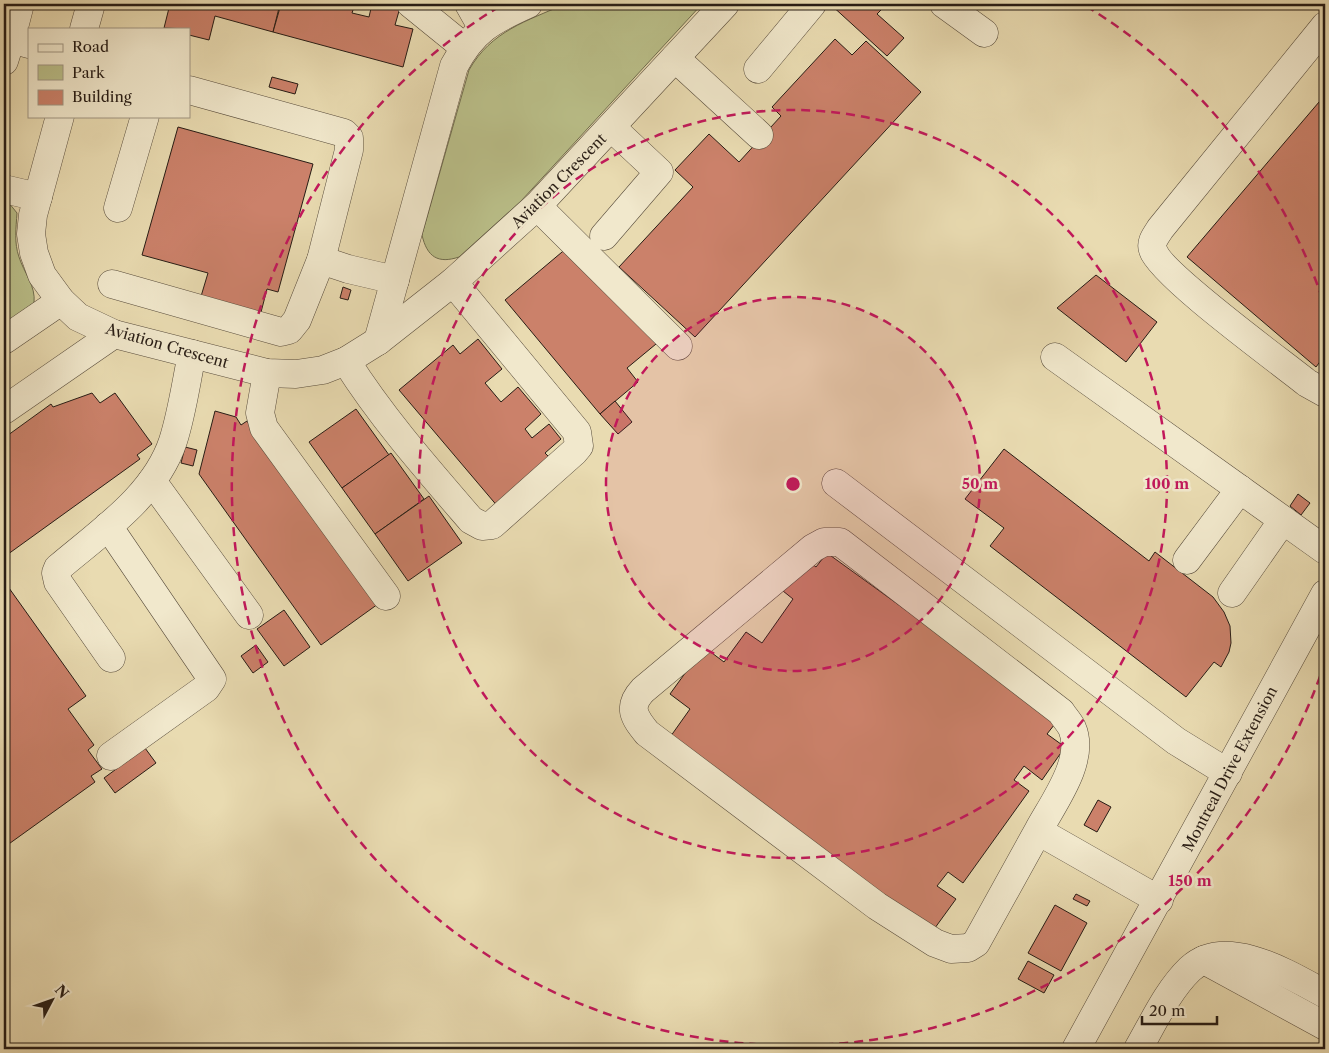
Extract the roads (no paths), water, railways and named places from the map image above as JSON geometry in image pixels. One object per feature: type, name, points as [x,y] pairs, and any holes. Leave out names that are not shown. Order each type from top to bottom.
[{"type":"street","points":[[14,48],[20,4]]},
{"type":"street","points":[[84,28],[91,4]]},
{"type":"street","points":[[410,4],[464,47]]},
{"type":"street","points":[[469,4],[482,27]]},
{"type":"street","points":[[378,341],[454,66],[464,47],[482,27],[528,4]]},
{"type":"street","name":"Aviation Crescent","points":[[59,118],[33,215],[32,234],[34,253],[42,275],[61,301],[78,317],[114,334],[266,373],[296,374],[323,370],[346,361],[378,341],[453,282],[537,206],[612,128],[725,4]]},
{"type":"street","points":[[758,68],[812,4]]},
{"type":"street","points":[[944,4],[984,33]]},
{"type":"street","points":[[1325,26],[1160,230],[1153,240],[1152,250],[1170,274],[1307,383],[1325,393]]},
{"type":"street","points":[[676,58],[759,135]]},
{"type":"street","points":[[112,284],[281,332],[289,330],[298,320],[321,260],[349,150],[349,138],[344,133],[190,90]]},
{"type":"street","points":[[118,208],[144,118]]},
{"type":"street","points":[[604,236],[659,172],[612,128]]},
{"type":"street","points":[[4,189],[38,197]]},
{"type":"street","points":[[537,206],[678,346]]},
{"type":"street","points":[[321,260],[348,269],[395,280]]},
{"type":"street","points":[[346,361],[363,388],[421,462],[471,520],[482,526],[492,525],[574,452],[579,446],[578,438],[577,432],[453,282]]},
{"type":"street","points":[[4,340],[61,301]]},
{"type":"street","points":[[4,410],[114,334]]},
{"type":"street","points":[[111,658],[58,582],[56,573],[58,568],[128,508],[152,481],[173,441],[192,354]]},
{"type":"street","points":[[1055,357],[1325,550]]},
{"type":"street","points":[[266,373],[260,413],[264,428],[386,596]]},
{"type":"street","points":[[152,481],[249,615]]},
{"type":"street","points":[[836,483],[1176,741],[1228,773]]},
{"type":"street","points":[[1187,560],[1240,489]]},
{"type":"street","points":[[1232,593],[1284,520]]},
{"type":"street","points":[[108,526],[212,679],[206,688],[111,756]]},
{"type":"street","points":[[833,540],[840,542],[1061,712],[1072,728],[1074,764],[1038,831],[976,943],[968,948],[951,949],[935,943],[877,906],[647,734],[633,711],[634,699],[813,548],[833,540]]},
{"type":"street","name":"Montreal Drive Extension","points":[[1076,1049],[1325,594]]},
{"type":"street","points":[[1038,831],[1159,900]]},
{"type":"street","points":[[1138,1049],[1182,978],[1191,968],[1204,960],[1227,955],[1246,958],[1283,972],[1325,994]]},
{"type":"street","points":[[1204,960],[1325,1026]]}]
